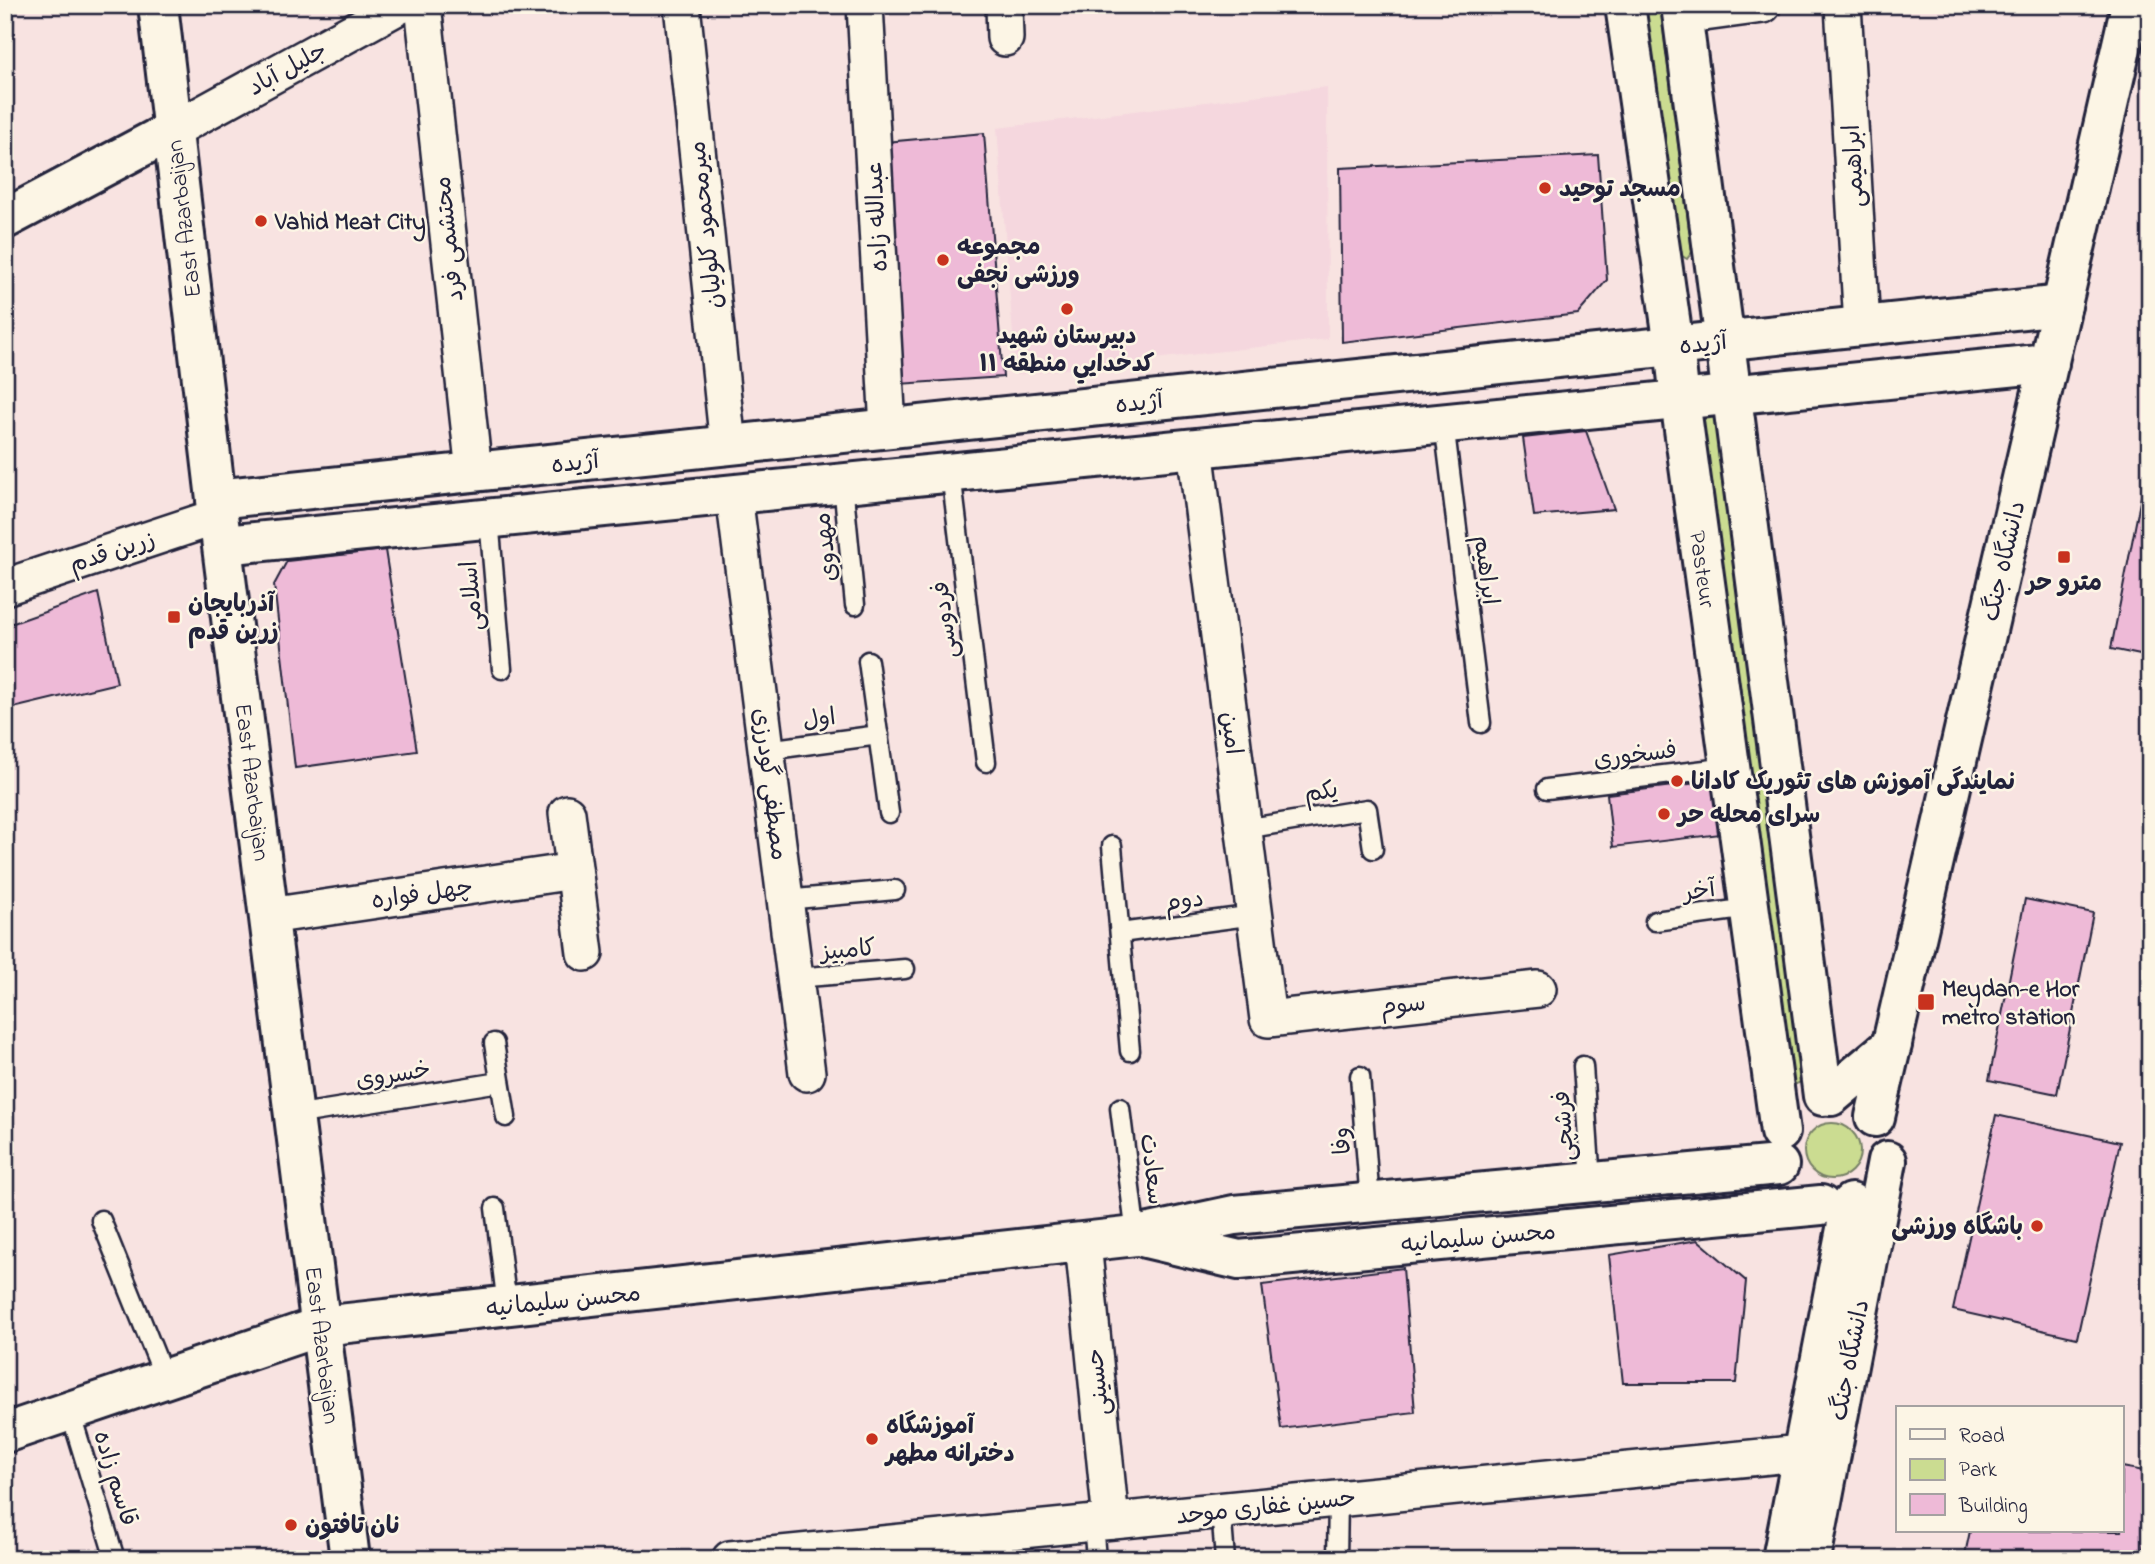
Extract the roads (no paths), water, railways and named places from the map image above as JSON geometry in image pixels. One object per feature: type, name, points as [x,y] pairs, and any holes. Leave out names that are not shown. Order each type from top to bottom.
[{"type":"main road","name":"East Azarbaijan","points":[[158,5],[350,1559]]},
{"type":"main road","name":"Pasteur","points":[[1625,5],[1674,346],[1779,1149]]},
{"type":"main road","name":"دانشگاه جنگ","points":[[1875,1117],[2131,5]]},
{"type":"main road","name":"Pasteur","points":[[1681,11],[1827,1096]]},
{"type":"main road","points":[[5,219],[173,130]]},
{"type":"main road","points":[[1664,273],[1682,283],[1690,282],[1698,280],[1714,263]]},
{"type":"main road","name":"آژیده","points":[[220,520],[474,472],[2062,305]]},
{"type":"main road","name":"آژیده","points":[[220,520],[489,519],[2049,363]]},
{"type":"main road","points":[[728,446],[734,495]]},
{"type":"main road","points":[[1827,1096],[1892,1045]]},
{"type":"main road","points":[[1827,1096],[1852,1099],[1865,1106],[1875,1117],[1885,1138],[1887,1161],[1875,1186],[1836,1204],[1807,1200],[1785,1180],[1779,1149],[1797,1108],[1808,1101],[1827,1096]]},
{"type":"main road","name":"محسن سلیمانیه","points":[[5,1433],[321,1326],[1136,1236],[1234,1215],[1591,1182],[1779,1149]]},
{"type":"main road","name":"دانشگاه جنگ","points":[[1811,1559],[1887,1161]]},
{"type":"main road","name":"دانشگاه جنگ","points":[[1782,1559],[1801,1453],[1836,1204]]},
{"type":"main road","name":"محسن سلیمانیه","points":[[1136,1236],[1239,1260],[1836,1204]]},
{"type":"street","name":"جلیل آباد","points":[[173,130],[401,5]]},
{"type":"street","name":"محتشمی فرد","points":[[423,5],[474,472]]},
{"type":"street","name":"میرمحمود کلولیان","points":[[682,5],[728,446]]},
{"type":"street","name":"عبدالله زاده","points":[[865,5],[887,429]]},
{"type":"street","points":[[1681,11],[1763,5]]},
{"type":"street","name":"ابراهیمی","points":[[1843,5],[1862,326]]},
{"type":"street","name":"امین","points":[[1195,448],[1268,1018]]},
{"type":"street","name":"مصطفی گودرزی","points":[[734,495],[807,1073]]},
{"type":"street","name":"زرین قدم","points":[[5,587],[220,520]]},
{"type":"street","points":[[567,813],[585,953]]},
{"type":"street","name":"چهل فواره","points":[[270,916],[574,871]]},
{"type":"street","name":"سوم","points":[[1268,1018],[1538,989]]},
{"type":"street","name":"حسینی","points":[[1083,1242],[1102,1522]]},
{"type":"street","name":"حسین غفاری موحد","points":[[730,1559],[877,1552],[1102,1522],[1801,1453]]},
{"type":"lane","name":"ابراهیم","points":[[1444,424],[1481,723]]},
{"type":"lane","name":"فردوسی","points":[[951,473],[986,762]]},
{"type":"lane","name":"مهدوی","points":[[843,484],[855,605]]},
{"type":"lane","name":"اسلامی","points":[[489,519],[502,669]]},
{"type":"lane","points":[[869,661],[889,813]]},
{"type":"lane","name":"اول","points":[[767,750],[879,735]]},
{"type":"lane","name":"فسخوری","points":[[1547,789],[1730,767]]},
{"type":"lane","name":"یکم","points":[[1244,829],[1367,809],[1373,849]]},
{"type":"lane","points":[[1112,846],[1130,1051]]},
{"type":"lane","points":[[785,900],[895,890]]},
{"type":"lane","name":"آخر","points":[[1655,921],[1749,908]]},
{"type":"lane","name":"دوم","points":[[1120,933],[1255,915]]},
{"type":"lane","name":"کامبیز","points":[[795,978],[905,969]]},
{"type":"lane","points":[[494,1043],[506,1117]]},
{"type":"lane","name":"فرشچی","points":[[1583,1066],[1591,1182]]},
{"type":"lane","name":"وفا","points":[[1360,1076],[1370,1202]]},
{"type":"lane","name":"خسروی","points":[[294,1115],[500,1082]]},
{"type":"lane","name":"سعادت","points":[[1120,1108],[1136,1236]]},
{"type":"lane","points":[[495,1208],[507,1306]]},
{"type":"lane","points":[[101,1220],[165,1379]]},
{"type":"lane","name":"قاسم زاده","points":[[70,1411],[115,1559]]},
{"type":"lane","points":[[1337,1559],[1338,1499]]},
{"type":"lane","points":[[1221,1510],[1225,1559]]},
{"type":"lane","points":[[1096,1559],[1102,1522]]},
{"type":"place","name":"مسجد توحید","points":[[1545,188]]},
{"type":"place","name":"Vahid Meat City","points":[[261,221]]},
{"type":"place","name":"مجموعه ورزشی نجفی","points":[[943,260]]},
{"type":"place","name":"دبيرستان شهيد كدخدايي منطقه ١١","points":[[1067,309]]},
{"type":"place","name":"مترو حر","points":[[2064,557]]},
{"type":"place","name":"آذربایجان زرین قدم","points":[[174,617]]},
{"type":"place","name":"نمایندگی آموزش های تئوریک کادانا","points":[[1677,781]]},
{"type":"place","name":"سرای محله حر","points":[[1664,814]]},
{"type":"place","name":"Meydan-e Hor metro station","points":[[1926,1002]]},
{"type":"place","name":"باشگاه ورزشی","points":[[2037,1226]]},
{"type":"place","name":"آموزشگاه دخترانه مطهر","points":[[872,1439]]},
{"type":"place","name":"نان تافتون","points":[[291,1525]]}]
